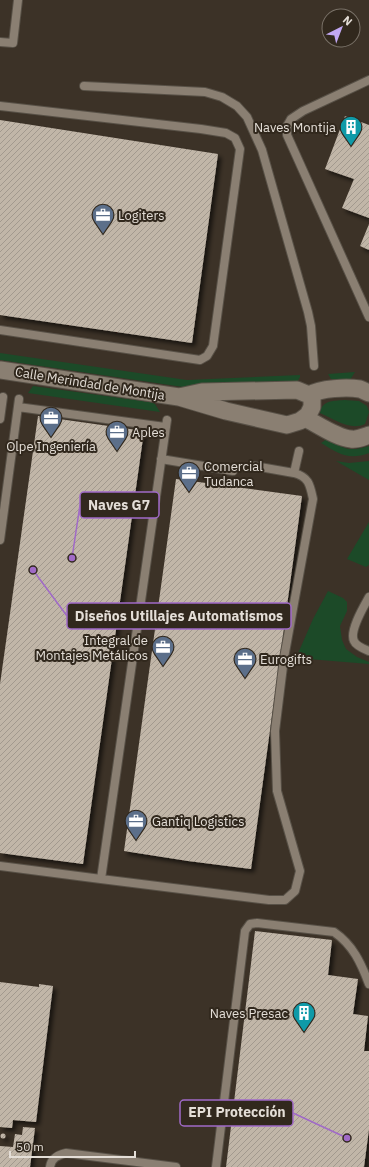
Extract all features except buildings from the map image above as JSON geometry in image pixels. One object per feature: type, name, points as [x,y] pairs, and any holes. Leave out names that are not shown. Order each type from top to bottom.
[{"type":"street","name":"Calle Merindad de Montija","points":[[0,370],[179,397],[226,412],[274,423],[287,425],[294,424],[305,418]]},
{"type":"street","name":"Calle Merindad de Montija","points":[[179,397],[202,392],[274,390],[297,390],[310,395],[315,392],[338,389],[360,389],[369,393]]},
{"type":"street","points":[[310,395],[312,399],[312,407],[305,418],[350,439],[369,435]]},
{"type":"lane","points":[[0,42],[13,43],[18,0]]},
{"type":"lane","points":[[369,80],[303,111],[291,119],[287,126],[287,135],[369,317]]},
{"type":"lane","points":[[84,86],[205,92],[222,97],[237,106],[247,117],[262,150],[308,312],[311,326],[314,366]]},
{"type":"lane","points":[[0,106],[226,133],[235,138],[240,149],[213,346],[207,356],[200,360],[0,330]]},
{"type":"lane","points":[[0,416],[4,397]]},
{"type":"lane","points":[[0,540],[18,403],[166,424],[101,879]]},
{"type":"lane","points":[[294,472],[299,451]]},
{"type":"lane","points":[[161,459],[233,471]]},
{"type":"lane","points":[[0,866],[269,900],[285,900],[295,891],[300,871],[277,791],[275,731],[284,658],[313,499],[310,485],[303,475],[294,472],[254,466]]},
{"type":"lane","points":[[369,597],[353,630],[354,642],[360,647],[369,651]]},
{"type":"lane","points":[[216,1167],[245,931],[250,924],[257,923],[334,932],[344,939],[353,950],[369,984]]},
{"type":"lane","points":[[50,1167],[51,1162],[58,1154],[66,1153],[176,1167]]},
{"type":"green space","points":[[0,353],[187,380],[300,375],[300,377],[297,382],[183,387],[0,360]]},
{"type":"green space","points":[[355,372],[350,380],[331,379],[328,374]]},
{"type":"green space","points":[[33,386],[150,402],[155,404],[160,412],[28,393]]},
{"type":"green space","points":[[344,400],[359,401],[367,406],[369,412],[365,424],[359,426],[348,425],[320,413],[321,409],[326,403]]},
{"type":"green space","points":[[327,439],[342,447],[351,449],[369,446],[369,453],[349,456],[338,453],[321,443]]},
{"type":"green space","points":[[336,461],[349,463],[369,461],[369,480]]},
{"type":"green space","points":[[369,522],[369,565],[366,567],[347,559]]},
{"type":"green space","points":[[328,591],[343,598],[347,602],[347,611],[340,626],[342,640],[346,649],[357,657],[369,662],[369,664],[296,658],[313,619]]},
{"type":"place","name":"Naves Montija","points":[[351,146]]},
{"type":"place","name":"Logiters","points":[[103,234]]},
{"type":"place","name":"Olpe Ingeniería","points":[[51,438]]},
{"type":"place","name":"Aples","points":[[117,452]]},
{"type":"place","name":"Comercial Tudanca","points":[[189,492]]},
{"type":"place","name":"Naves G7","points":[[72,558]]},
{"type":"place","name":"Diseños Utillajes Automatismos","points":[[33,570]]},
{"type":"place","name":"Integral de Montajes Metálicos","points":[[163,666]]},
{"type":"place","name":"Eurogifts","points":[[245,678]]},
{"type":"place","name":"Gantiq Logistics","points":[[136,840]]},
{"type":"place","name":"Naves Presac","points":[[304,1032]]},
{"type":"place","name":"EPI Protección","points":[[347,1138]]}]
